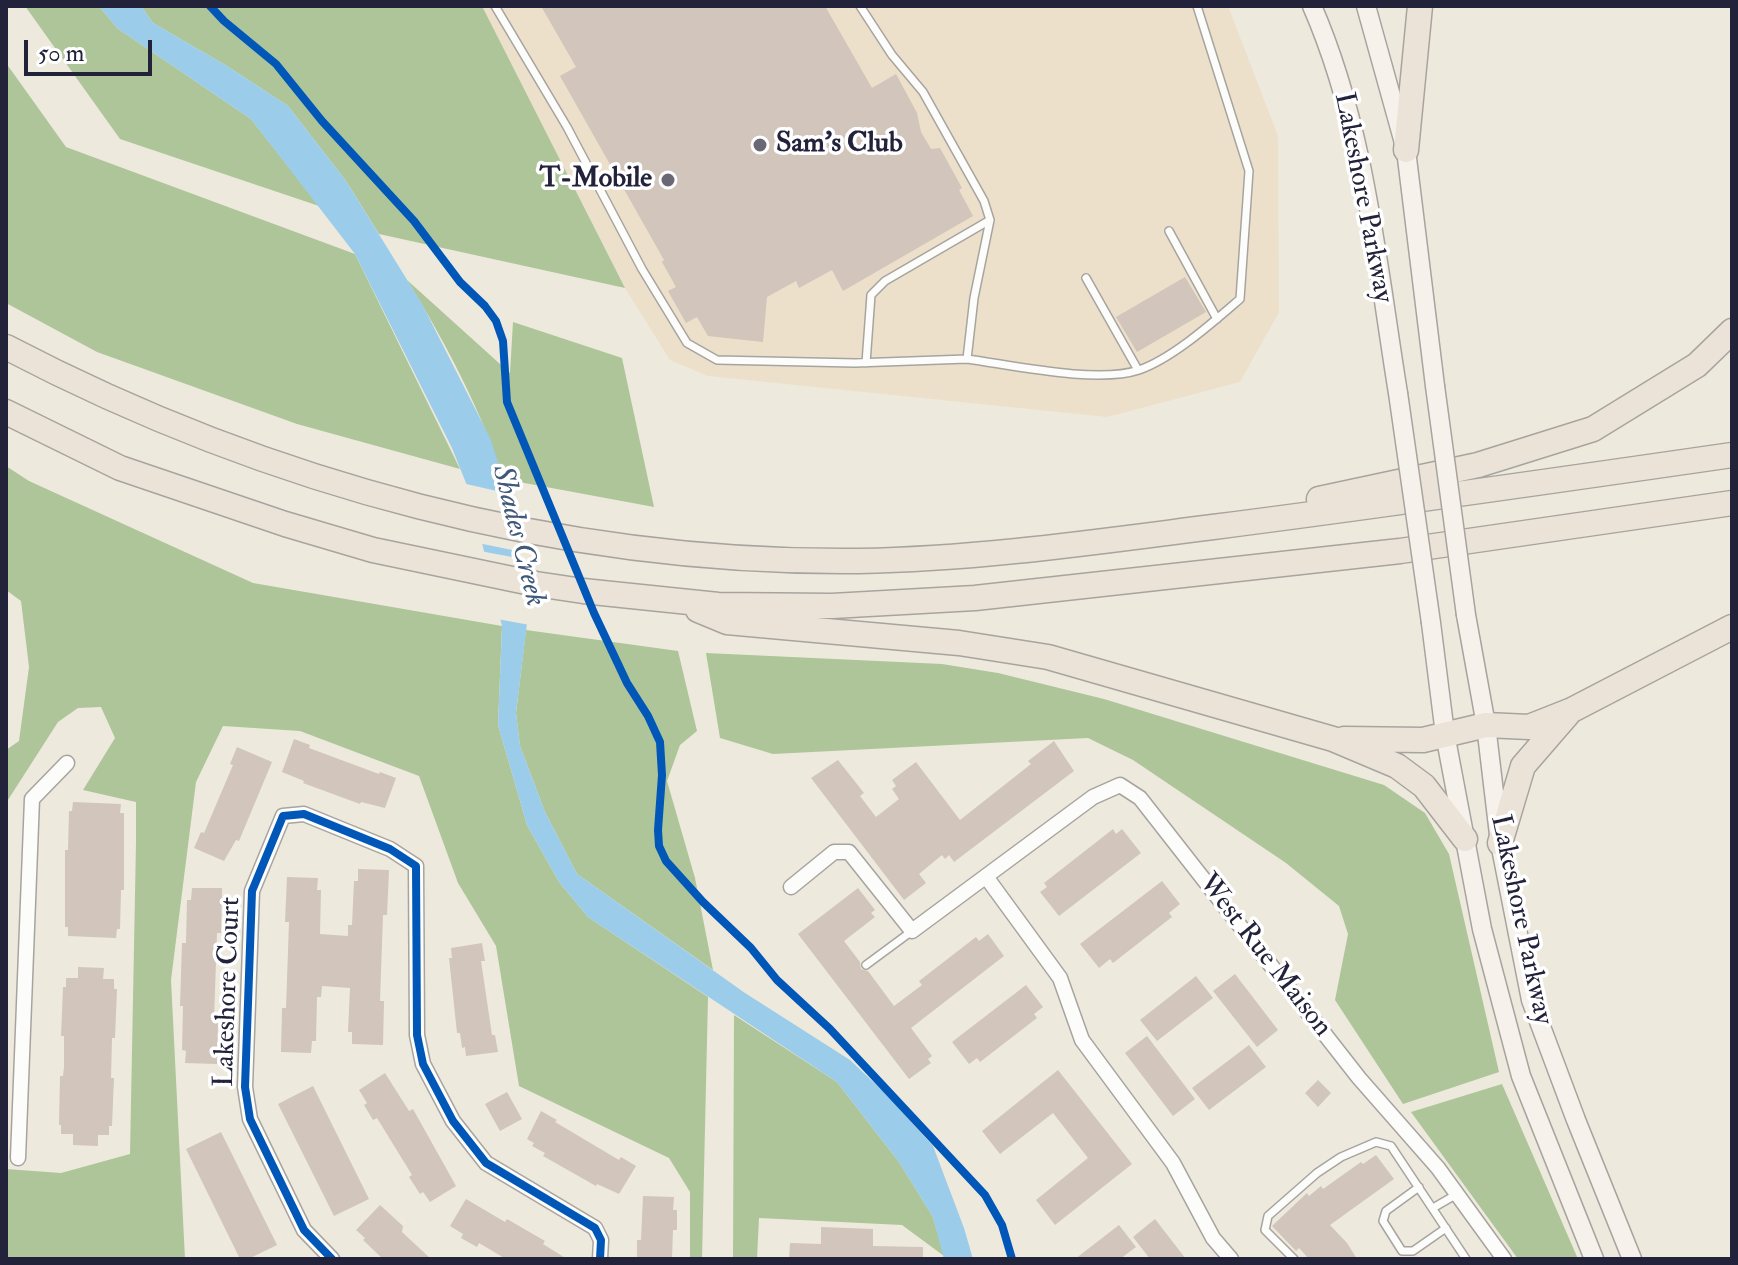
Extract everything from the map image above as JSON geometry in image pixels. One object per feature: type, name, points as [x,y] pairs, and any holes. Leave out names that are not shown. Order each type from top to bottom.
[{"type":"highway","points":[[1406,150],[1420,6]]},
{"type":"highway","points":[[1193,529],[1478,465],[1593,429],[1697,365],[1732,331]]},
{"type":"highway","points":[[6,347],[120,403],[197,436],[342,486],[487,522],[701,554],[813,560],[928,559],[1094,543],[1732,455]]},
{"type":"highway","points":[[6,412],[120,468],[373,550],[469,572],[583,591],[677,601],[723,614],[1048,657],[1333,739],[1397,766],[1424,786],[1465,839]]},
{"type":"highway","points":[[723,614],[975,598],[1400,551],[1732,503]]},
{"type":"highway","points":[[1333,739],[1423,740],[1486,725],[1529,727],[1572,710],[1732,627]]},
{"type":"highway","points":[[1500,843],[1523,766],[1572,710]]},
{"type":"main road","name":"Lakeshore Parkway","points":[[1312,6],[1338,78],[1356,142],[1398,393],[1445,734],[1482,929],[1521,1076],[1594,1259]]},
{"type":"main road","name":"Lakeshore Parkway","points":[[1366,6],[1406,150],[1466,615],[1486,725],[1500,843],[1531,1000],[1632,1259]]},
{"type":"street","points":[[18,1158],[13,1084],[32,799],[67,763]]},
{"type":"street","name":"West Rue Maison","points":[[912,931],[1093,797],[1120,785],[1140,798],[1359,1078],[1438,1168],[1504,1259]]},
{"type":"street","name":"Lakeshore Court","points":[[321,1256],[304,1230],[250,1119],[245,1087],[252,891],[283,816],[304,814],[390,849],[416,866],[417,1035],[423,1064],[453,1121],[486,1163],[595,1228],[601,1240],[600,1259]]},
{"type":"street","points":[[791,887],[834,852],[849,852],[912,931]]},
{"type":"street","points":[[987,878],[1060,978],[1082,1040],[1173,1163],[1213,1238],[1231,1259]]},
{"type":"lane","points":[[495,6],[567,127],[642,269],[687,343],[717,360],[866,363],[967,359],[1114,375],[1138,370],[1159,360],[1240,299],[1249,171],[1197,6]]},
{"type":"lane","points":[[860,6],[892,55],[923,92],[984,201],[990,220],[974,298],[967,359]]},
{"type":"lane","points":[[866,363],[871,295],[885,281],[990,220]]},
{"type":"lane","points":[[1169,231],[1217,319]]},
{"type":"lane","points":[[1086,278],[1138,370]]},
{"type":"lane","points":[[866,965],[912,931]]},
{"type":"lane","points":[[1294,1259],[1265,1230],[1268,1216],[1317,1173],[1341,1157],[1376,1142],[1391,1146],[1466,1259]]},
{"type":"lane","points":[[1419,1187],[1383,1215],[1383,1221],[1402,1251],[1413,1251],[1446,1228]]},
{"type":"lane","points":[[1433,1208],[1457,1194]]},
{"type":"shaded area","points":[[482,6],[1228,6],[1278,136],[1279,312],[1240,382],[1107,417],[708,376],[670,360],[625,288]]},
{"type":"green space","points":[[25,6],[99,6],[117,28],[251,119],[319,206],[120,139]]},
{"type":"green space","points":[[141,6],[482,6],[625,288],[379,234],[346,181],[288,106],[153,23]]},
{"type":"green space","points":[[6,63],[66,147],[355,254],[460,469],[297,424],[97,352],[6,303]]},
{"type":"green space","points":[[407,280],[510,373],[513,322],[622,358],[654,507],[503,479],[461,377]]},
{"type":"green space","points":[[6,466],[29,481],[253,583],[502,626],[498,725],[527,825],[559,882],[588,917],[708,997],[702,1259],[690,1259],[690,1192],[669,1158],[519,1086],[496,946],[458,883],[419,776],[300,731],[223,726],[196,782],[171,980],[185,1259],[6,1259],[6,1169],[61,1173],[130,1154],[136,802],[83,790],[115,738],[101,707],[78,708],[58,722],[6,803],[6,750],[19,741],[29,667],[21,601],[6,590]]},
{"type":"green space","points":[[526,630],[678,651],[697,731],[680,745],[667,781],[695,878],[713,970],[577,874],[545,812],[520,746],[516,713]]},
{"type":"green space","points":[[706,653],[942,664],[998,673],[1104,699],[1384,785],[1425,813],[1449,854],[1499,1072],[1403,1104],[1335,1000],[1348,934],[1339,906],[1286,863],[1133,760],[1088,738],[773,754],[720,738]]},
{"type":"green space","points":[[734,1015],[837,1082],[899,1162],[933,1217],[944,1256],[902,1225],[759,1218],[757,1259],[733,1259]]},
{"type":"green space","points":[[1502,1084],[1578,1259],[1518,1259],[1411,1112]]},
{"type":"water","points":[[99,6],[141,6],[153,23],[288,106],[346,181],[422,304],[491,440],[503,479],[529,607],[516,713],[520,746],[545,812],[577,874],[745,993],[850,1060],[887,1095],[933,1146],[973,1259],[944,1259],[933,1217],[899,1162],[837,1082],[588,917],[559,882],[527,825],[498,725],[502,626],[470,493],[452,448],[355,254],[251,119],[117,28]]},
{"type":"pier","points":[[462,483],[510,494],[522,552],[478,543]]},
{"type":"pier","points":[[480,551],[523,559],[533,607],[530,625],[497,619]]},
{"type":"building","points":[[541,6],[825,6],[872,88],[896,74],[917,113],[921,132],[931,149],[940,148],[973,216],[843,291],[832,270],[799,288],[796,281],[767,297],[763,342],[708,336],[697,317],[686,323],[668,291],[676,287],[662,262],[664,260],[560,76],[576,67]]},
{"type":"building","points":[[1185,277],[1206,312],[1137,352],[1116,317]]},
{"type":"building","points":[[294,739],[310,745],[309,748],[396,778],[385,808],[360,804],[282,772]]},
{"type":"building","points":[[1054,741],[1074,771],[954,862],[949,855],[945,859],[942,855],[919,874],[926,883],[904,900],[811,778],[838,760],[864,793],[860,796],[876,817],[899,799],[892,789],[896,786],[892,780],[916,762],[960,820],[1031,764],[1028,761]]},
{"type":"building","points":[[237,747],[272,762],[239,841],[236,840],[224,861],[194,848],[201,832],[204,833],[233,765],[230,764]]},
{"type":"building","points":[[73,802],[121,804],[120,813],[124,813],[124,890],[121,890],[120,929],[117,929],[116,938],[68,936],[68,927],[65,927],[65,850],[68,850],[69,811],[72,811]]},
{"type":"building","points":[[1113,829],[1116,834],[1122,829],[1141,853],[1059,916],[1040,892],[1047,887],[1044,883]]},
{"type":"building","points":[[358,869],[389,870],[387,915],[383,915],[380,1001],[384,1001],[383,1045],[352,1044],[352,1032],[348,1032],[350,988],[322,986],[321,997],[317,997],[316,1041],[312,1041],[311,1053],[281,1052],[289,922],[285,922],[287,877],[318,878],[317,890],[321,890],[320,934],[348,936]]},
{"type":"building","points":[[1162,881],[1180,904],[1169,913],[1172,917],[1113,963],[1110,959],[1099,968],[1080,944]]},
{"type":"building","points":[[192,888],[222,888],[214,1020],[218,1020],[217,1064],[185,1063],[186,1051],[182,1050],[182,943],[186,943],[187,900],[191,900]]},
{"type":"building","points":[[858,888],[875,910],[871,913],[875,917],[844,941],[860,962],[861,969],[868,971],[894,1006],[922,985],[919,981],[976,937],[979,941],[988,934],[1004,956],[911,1028],[932,1056],[928,1059],[931,1063],[909,1079],[798,934]]},
{"type":"building","points":[[482,943],[485,961],[481,961],[492,1035],[495,1035],[498,1052],[466,1056],[460,1033],[457,1033],[449,958],[452,958],[451,948]]},
{"type":"building","points":[[78,967],[104,968],[103,979],[114,979],[114,989],[117,989],[115,1038],[112,1038],[112,1126],[109,1126],[109,1135],[98,1135],[98,1146],[73,1145],[73,1134],[61,1134],[59,1125],[60,1076],[63,1076],[64,1067],[64,1036],[61,1036],[63,987],[66,987],[66,978],[78,978]]},
{"type":"building","points":[[1235,974],[1278,1030],[1257,1047],[1213,991]]},
{"type":"building","points":[[1196,976],[1213,998],[1157,1041],[1140,1020]]},
{"type":"building","points":[[1026,985],[1043,1007],[1034,1014],[1037,1018],[980,1062],[977,1058],[969,1064],[952,1042]]},
{"type":"building","points":[[1147,1036],[1195,1099],[1173,1116],[1125,1053]]},
{"type":"building","points":[[1249,1045],[1266,1067],[1209,1110],[1192,1088]]},
{"type":"building","points":[[1058,1070],[1132,1164],[1055,1225],[1036,1200],[1088,1158],[1053,1113],[1000,1154],[982,1131]]},
{"type":"building","points":[[385,1073],[409,1111],[413,1109],[456,1186],[430,1202],[423,1192],[420,1194],[377,1118],[373,1120],[364,1105],[367,1103],[359,1090]]},
{"type":"building","points":[[1318,1080],[1331,1093],[1318,1107],[1305,1093]]},
{"type":"building","points":[[313,1086],[369,1199],[334,1216],[278,1104]]},
{"type":"building","points":[[507,1092],[522,1119],[500,1131],[485,1104]]},
{"type":"building","points":[[541,1111],[619,1160],[621,1157],[636,1166],[619,1194],[596,1186],[543,1156],[545,1153],[532,1146],[534,1143],[527,1139]]},
{"type":"building","points":[[221,1132],[277,1245],[248,1259],[240,1259],[186,1149]]},
{"type":"building","points":[[1376,1155],[1394,1179],[1330,1225],[1357,1259],[1309,1259],[1299,1248],[1296,1251],[1272,1226],[1307,1193],[1309,1196],[1321,1186],[1323,1189]]},
{"type":"building","points":[[643,1196],[674,1197],[677,1230],[673,1230],[672,1259],[637,1259]]},
{"type":"building","points":[[466,1199],[545,1241],[543,1244],[567,1259],[506,1259],[479,1243],[477,1247],[461,1238],[463,1234],[450,1226]]},
{"type":"building","points":[[380,1205],[403,1226],[402,1232],[431,1259],[383,1259],[363,1240],[365,1238],[356,1230]]},
{"type":"building","points":[[1155,1219],[1186,1259],[1150,1259],[1133,1237]]},
{"type":"building","points":[[1119,1225],[1136,1247],[1120,1259],[1075,1259]]},
{"type":"building","points":[[821,1227],[873,1229],[873,1246],[923,1247],[923,1259],[789,1259],[790,1243],[821,1244]]},
{"type":"cycle path","points":[[210,6],[276,64],[322,121],[414,221],[460,282],[496,321],[503,341],[507,402],[594,613],[627,683],[660,742],[662,775],[658,830],[659,846],[666,861],[751,948],[777,980],[830,1029],[985,1195],[1002,1225],[1012,1259]]},
{"type":"cycle path","points":[[332,1259],[304,1230],[250,1119],[245,1087],[252,891],[283,816],[304,814],[390,849],[416,866],[417,1035],[423,1064],[453,1121],[486,1163],[595,1228],[601,1240],[600,1259]]},
{"type":"place","name":"Sam's Club","points":[[760,145]]},
{"type":"place","name":"T-Mobile","points":[[668,180]]},
{"type":"water label","name":"Shades Creek","points":[[517,536]]}]
